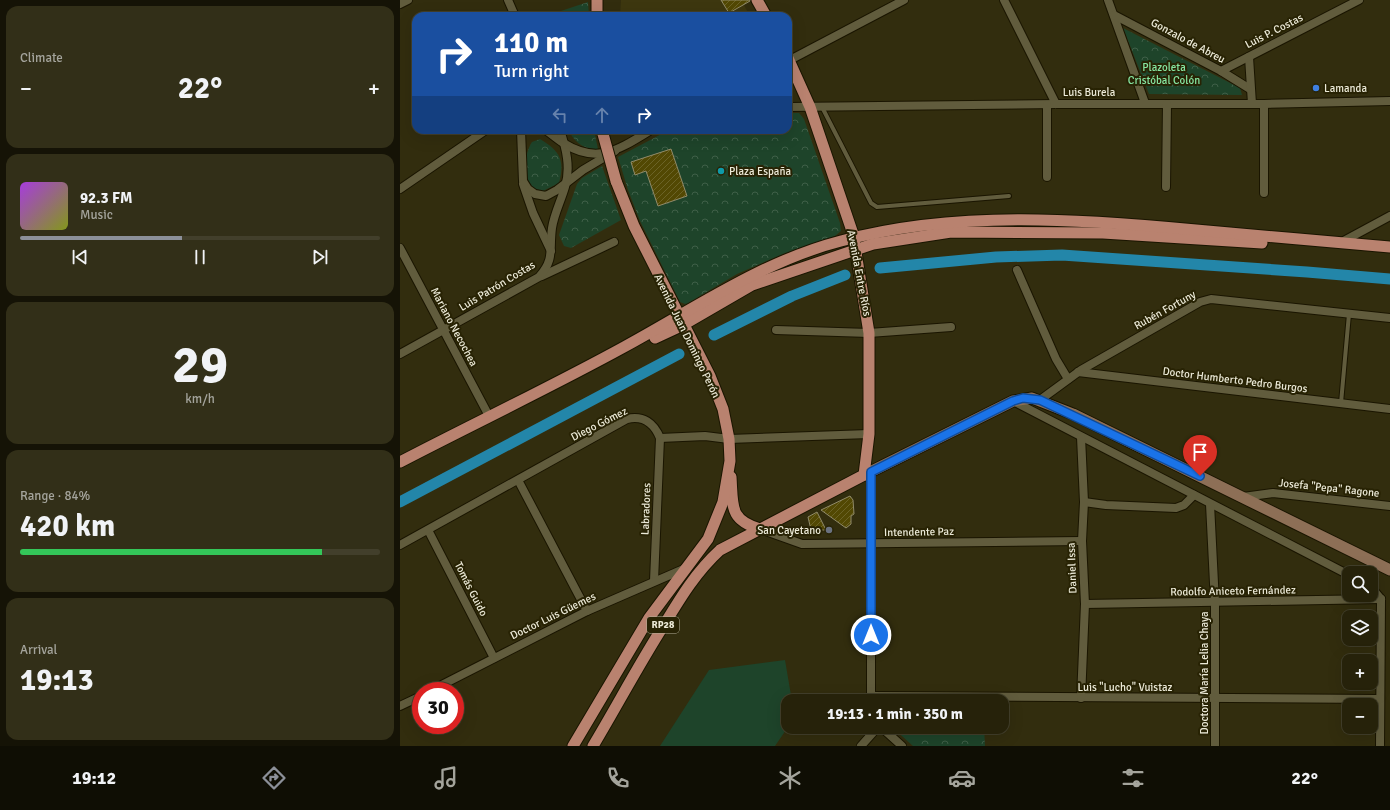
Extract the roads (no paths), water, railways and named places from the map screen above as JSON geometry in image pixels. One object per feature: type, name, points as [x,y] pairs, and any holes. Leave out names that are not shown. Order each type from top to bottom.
[{"type":"main road","points":[[596,0],[597,12]]},
{"type":"main road","points":[[757,0],[764,12]]},
{"type":"main road","name":"Avenida Entre Ríos","points":[[792,69],[810,107],[854,244],[869,332],[870,434],[868,474]]},
{"type":"main road","name":"Avenida Juan Domingo Perón","points":[[573,746],[649,618],[708,538],[719,513],[730,461],[729,439],[723,409],[710,376],[634,226],[616,181],[604,134]]},
{"type":"main road","points":[[854,244],[909,228],[951,223],[1027,221],[1104,222],[1390,247]]},
{"type":"main road","points":[[400,468],[627,351],[681,321],[731,287],[786,261],[840,241],[854,244],[873,244],[951,232],[1103,233],[1390,253]]},
{"type":"main road","points":[[400,462],[622,348],[681,321]]},
{"type":"main road","points":[[730,461],[735,512],[744,524],[760,529],[1013,401],[1023,398],[1040,400],[1243,497],[1390,570]]},
{"type":"main road","name":"RP28","points":[[593,746],[645,655],[686,588],[703,566],[720,550],[760,529]]},
{"type":"street","points":[[400,4],[408,0]]},
{"type":"street","points":[[508,0],[513,12]]},
{"type":"street","points":[[792,58],[904,0]]},
{"type":"street","points":[[1004,0],[1056,104]]},
{"type":"street","points":[[1108,0],[1145,103]]},
{"type":"street","name":"Luis P. Costas","points":[[1221,71],[1359,0]]},
{"type":"street","name":"Gonzalo de Abreu","points":[[1114,15],[1221,71],[1250,89]]},
{"type":"street","points":[[1249,57],[1252,104]]},
{"type":"street","name":"Luis Burela","points":[[792,107],[1145,103],[1264,104],[1390,101]]},
{"type":"street","points":[[1166,187],[1167,104]]},
{"type":"street","points":[[1264,104],[1264,193]]},
{"type":"street","points":[[1047,105],[1047,177]]},
{"type":"street","points":[[400,189],[480,134]]},
{"type":"street","points":[[521,134],[523,181],[533,213],[551,252]]},
{"type":"street","points":[[551,134],[580,152],[592,154],[615,151]]},
{"type":"street","name":"Luis Patrón Costas","points":[[400,354],[539,277],[549,266],[552,228],[566,185],[568,163],[565,144],[561,134]]},
{"type":"street","points":[[523,181],[528,189],[535,194],[546,196],[566,185],[583,170],[644,134]]},
{"type":"street","points":[[1340,242],[1390,216]]},
{"type":"street","points":[[539,277],[614,242]]},
{"type":"street","name":"Mariano Necochea","points":[[400,248],[489,416]]},
{"type":"street","points":[[1017,270],[1056,358],[1068,379]]},
{"type":"street","name":"Rubén Fortuny","points":[[1040,400],[1078,372],[1200,302],[1211,299],[1390,318]]},
{"type":"street","points":[[776,330],[869,332],[951,327]]},
{"type":"street","name":"Doctor Humberto Pedro Burgos","points":[[1078,372],[1390,409]]},
{"type":"street","points":[[1013,401],[1342,571]]},
{"type":"street","name":"Diego Gómez","points":[[400,545],[627,419],[636,417],[647,420],[658,431],[660,438]]},
{"type":"street","points":[[660,438],[705,436],[729,439],[870,434]]},
{"type":"street","name":"Daniel Issa","points":[[1081,437],[1084,502],[1082,542],[1085,604],[1081,698]]},
{"type":"street","name":"Labradores","points":[[654,581],[660,438]]},
{"type":"street","points":[[868,474],[871,544],[871,694]]},
{"type":"street","points":[[518,480],[587,611]]},
{"type":"street","name":"Josefa \"Pepa\" Ragone","points":[[1243,497],[1274,493],[1390,506]]},
{"type":"street","points":[[1084,502],[1106,505],[1176,508],[1184,505],[1194,495]]},
{"type":"street","name":"Doctora María Lelia Chaya","points":[[1210,504],[1215,603],[1215,746]]},
{"type":"street","name":"Intendente Paz","points":[[760,529],[802,544],[1082,542]]},
{"type":"street","name":"Tomás Guido","points":[[428,530],[494,658]]},
{"type":"street","name":"Doctor Luis Güemes","points":[[447,682],[587,611],[688,567]]},
{"type":"street","points":[[1378,596],[1380,599],[1380,746]]},
{"type":"street","name":"Rodolfo Aniceto Fernández","points":[[1085,604],[1215,603],[1380,599]]},
{"type":"street","name":"Luis \"Lucho\" Vuistaz","points":[[1009,698],[1380,699]]},
{"type":"street","points":[[400,706],[412,700]]},
{"type":"street","points":[[861,746],[872,734]]},
{"type":"street","points":[[889,734],[902,746]]},
{"type":"lane","points":[[822,107],[871,203],[877,207],[1009,196]]},
{"type":"lane","points":[[1341,403],[1350,314]]},
{"type":"waterway","points":[[880,268],[996,257],[1062,255],[1390,279]]},
{"type":"waterway","points":[[714,335],[792,296],[845,275]]},
{"type":"waterway","points":[[400,502],[679,354]]},
{"type":"place","name":"Lamanda","points":[[1316,88]]},
{"type":"place","name":"Plaza España","points":[[721,171]]},
{"type":"place","name":"San Cayetano","points":[[829,530]]},
{"type":"park label","name":"Plazoleta Cristóbal Colón","points":[[1164,73]]}]
